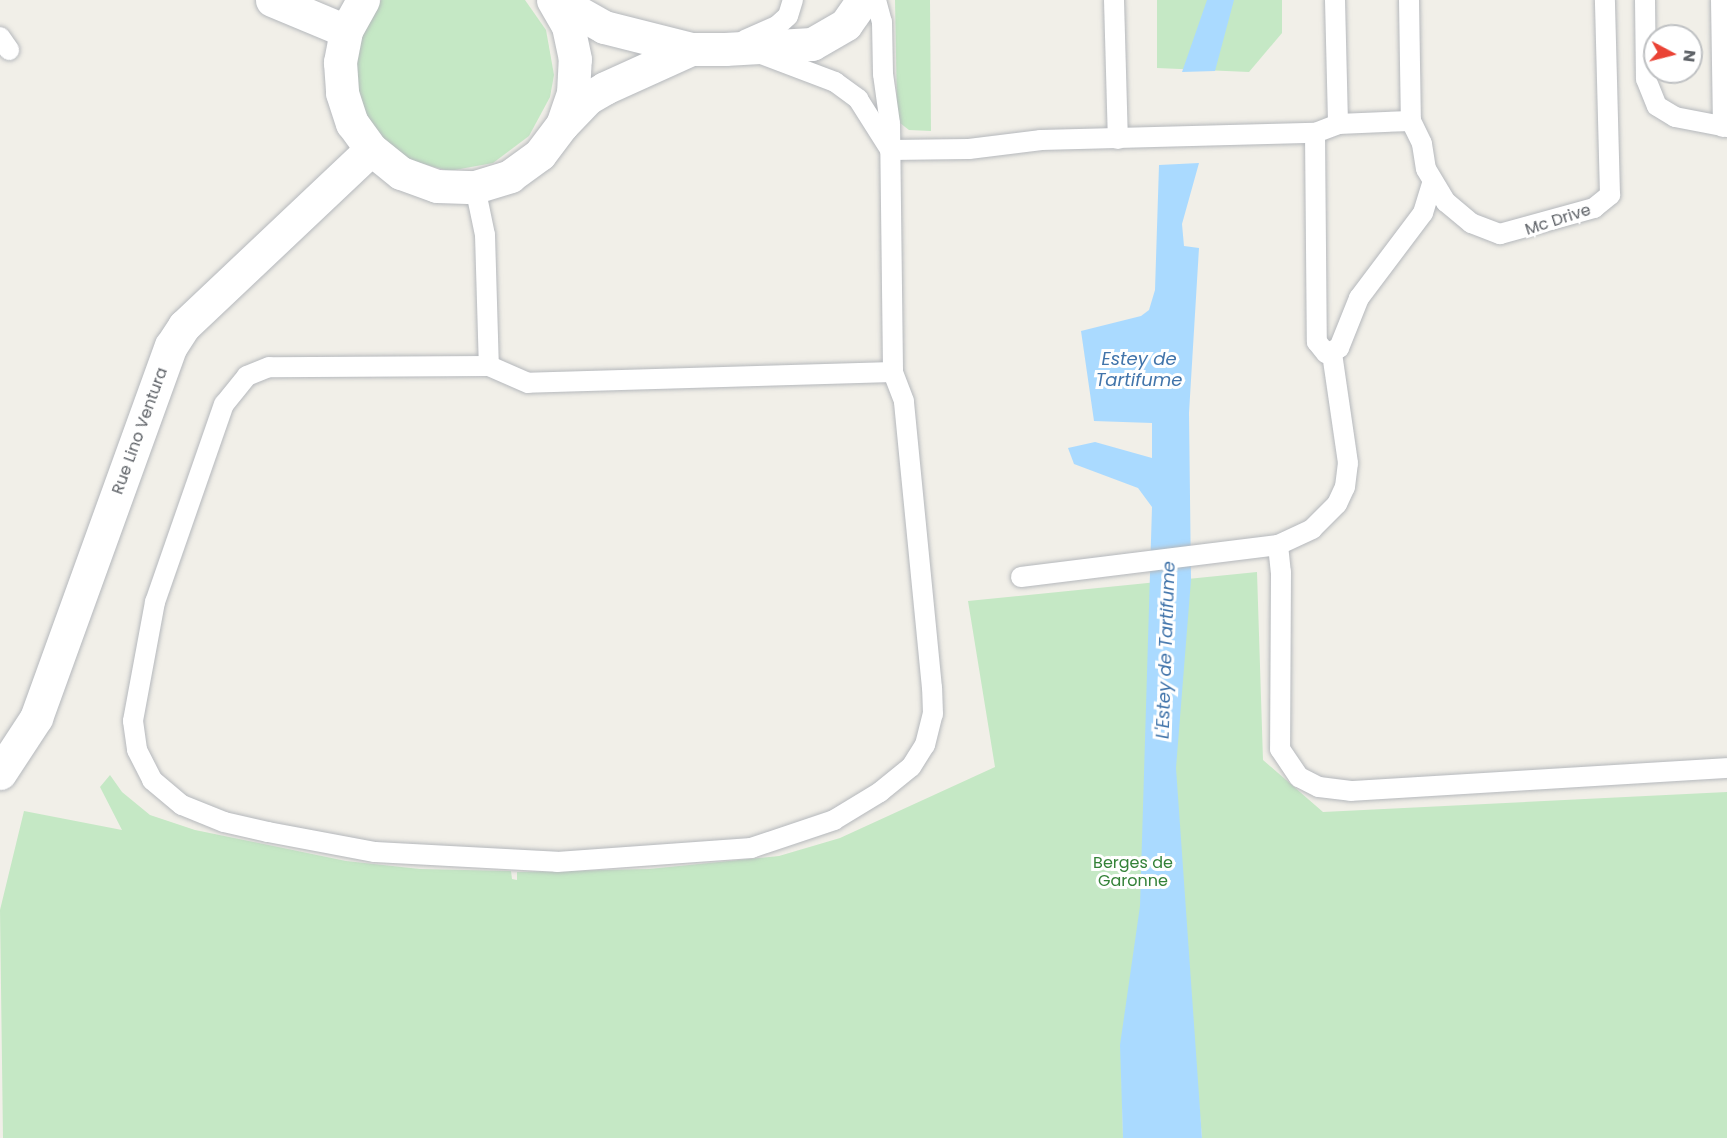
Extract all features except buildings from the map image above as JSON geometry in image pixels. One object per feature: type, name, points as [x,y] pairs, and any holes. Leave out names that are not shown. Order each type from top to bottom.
[{"type":"street","points":[[272,0],[346,31]]},
{"type":"street","points":[[363,0],[346,31],[340,62],[342,93],[352,123],[370,149],[401,173],[437,186],[475,187],[510,176],[540,154],[562,125],[597,93],[691,49]]},
{"type":"street","points":[[555,0],[604,27],[691,49],[812,44],[846,24],[863,0]]},
{"type":"street","points":[[555,0],[568,26],[575,59],[573,93],[562,125]]},
{"type":"street","name":"Rue Lino Ventura","points":[[0,773],[36,718],[171,346],[184,326],[370,149]]},
{"type":"lane","points":[[734,48],[778,26],[788,16],[793,0]]},
{"type":"lane","points":[[876,0],[882,22],[890,150],[892,372],[904,401],[933,714],[925,745],[911,767],[880,792],[834,820],[751,848],[557,862],[375,852],[224,822],[182,805],[152,780],[137,750],[133,721],[155,602],[212,437],[233,389],[247,376],[269,367],[489,366],[528,383],[892,372]]},
{"type":"lane","points":[[1114,0],[1118,139]]},
{"type":"lane","points":[[1335,0],[1338,124]]},
{"type":"lane","points":[[1332,353],[1342,342],[1359,298],[1423,213],[1432,184],[1422,144],[1411,121],[1409,0]]},
{"type":"lane","name":"Mc Drive","points":[[1432,184],[1471,223],[1500,234],[1526,230],[1603,205],[1610,195],[1611,182],[1605,0]]},
{"type":"lane","points":[[1645,0],[1646,79],[1657,106],[1675,117],[1725,127],[1721,0]]},
{"type":"lane","points":[[734,48],[835,82],[858,99],[890,150]]},
{"type":"lane","points":[[890,150],[969,149],[1041,140],[1316,134],[1338,124],[1411,121]]},
{"type":"lane","points":[[1316,134],[1317,342],[1321,349],[1332,353]]},
{"type":"lane","points":[[475,187],[485,235],[489,366]]},
{"type":"lane","points":[[1022,577],[1190,558],[1278,545],[1312,529],[1337,504],[1346,487],[1348,463],[1332,353]]},
{"type":"lane","points":[[1278,545],[1281,572],[1280,749],[1299,777],[1319,787],[1351,791],[1727,768]]},
{"type":"green space","points":[[381,0],[525,0],[546,30],[554,75],[550,97],[529,136],[493,163],[449,171],[405,159],[371,129],[354,87],[356,43]]},
{"type":"green space","points":[[895,0],[930,0],[931,131],[909,130],[900,123],[897,109]]},
{"type":"green space","points":[[1157,0],[1282,0],[1282,33],[1249,72],[1157,68]]},
{"type":"green space","name":"Berges de Garonne","points":[[1257,572],[1263,760],[1323,812],[1727,792],[1727,1138],[1202,1138],[1194,1049],[1121,1045],[1123,1138],[3,1138],[0,910],[24,811],[122,830],[100,787],[110,775],[122,792],[150,815],[195,830],[346,861],[420,869],[511,871],[512,879],[517,880],[517,872],[649,869],[779,856],[840,838],[995,767],[968,601]]},
{"type":"water","points":[[1207,0],[1234,0],[1215,71],[1182,72]]},
{"type":"water","name":"Estey de Tartifume","points":[[1199,163],[1182,224],[1184,246],[1199,248],[1189,413],[1191,580],[1176,768],[1202,1138],[1123,1138],[1120,1045],[1140,906],[1152,507],[1138,488],[1074,464],[1068,448],[1095,442],[1152,458],[1152,423],[1094,421],[1081,331],[1141,316],[1149,310],[1155,290],[1159,165]]},
{"type":"water label","name":"L'Estey de Tartifume","points":[[1166,650]]}]
